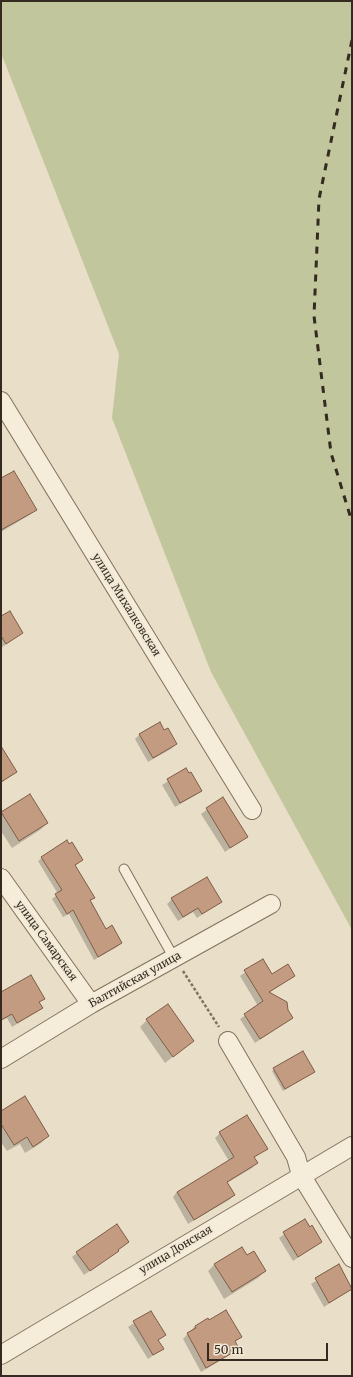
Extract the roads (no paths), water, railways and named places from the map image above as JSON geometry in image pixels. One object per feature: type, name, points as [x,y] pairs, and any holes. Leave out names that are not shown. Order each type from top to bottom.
[{"type":"street","name":"улица Михалковская","points":[[1,401],[252,810]]},
{"type":"street","name":"улица Самарская","points":[[1,878],[91,1004]]},
{"type":"street","name":"Балтийская улица","points":[[1,1059],[91,1004],[272,904]]},
{"type":"street","points":[[225,1035],[296,1157],[301,1175],[352,1258]]},
{"type":"street","name":"улица Донская","points":[[1,1355],[352,1146]]},
{"type":"lane","points":[[124,869],[174,958]]},
{"type":"railway","points":[[352,40],[319,199],[314,316],[331,453],[352,522]]}]
